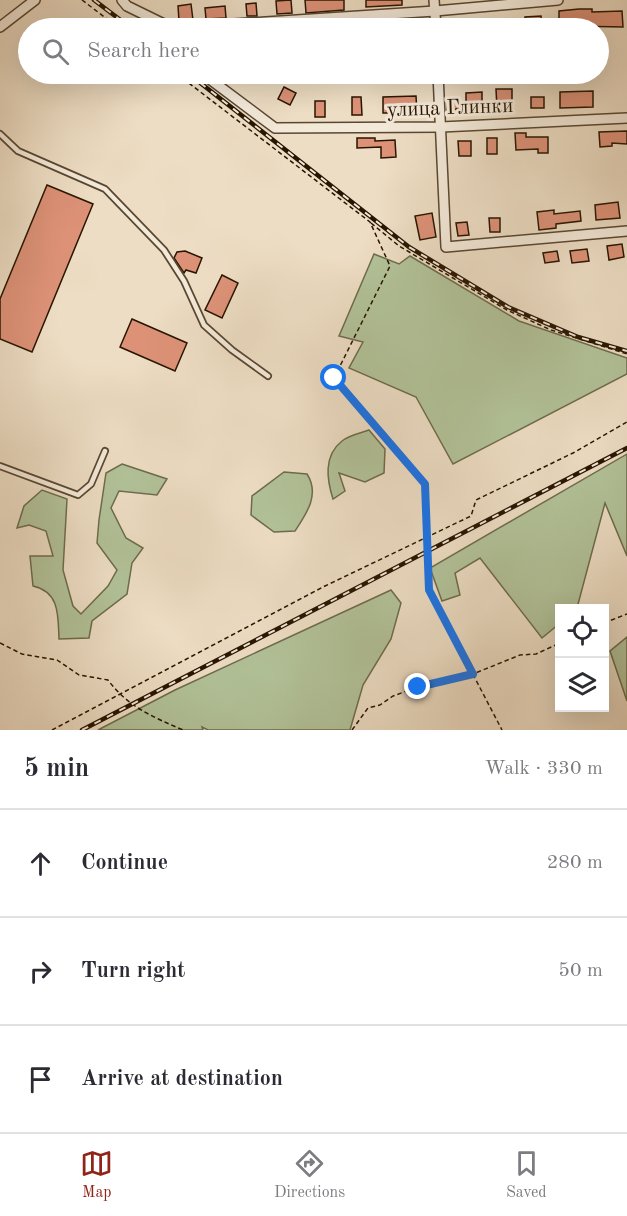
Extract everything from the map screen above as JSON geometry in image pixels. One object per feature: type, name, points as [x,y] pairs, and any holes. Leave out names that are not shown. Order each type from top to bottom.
[{"type":"street","points":[[0,27],[35,0]]},
{"type":"street","points":[[122,0],[127,6],[151,18]]},
{"type":"street","points":[[434,0],[435,18]]},
{"type":"street","points":[[327,18],[558,0]]},
{"type":"street","name":"улица Глинки","points":[[216,84],[275,128],[441,127],[627,118]]},
{"type":"street","points":[[439,84],[446,247],[627,231]]},
{"type":"lane","points":[[0,134],[18,151],[105,189],[164,250],[184,282],[204,325],[232,350],[268,376]]},
{"type":"lane","points":[[0,466],[78,495],[91,484],[105,451]]},
{"type":"path","points":[[82,0],[106,18]]},
{"type":"path","points":[[190,84],[399,246],[507,310],[551,330],[627,354]]},
{"type":"path","points":[[370,222],[390,266],[334,378],[425,484],[429,590],[502,730]]},
{"type":"path","points":[[51,730],[325,586],[471,516],[476,500],[573,453],[627,422]]},
{"type":"path","points":[[609,621],[627,614]]},
{"type":"path","points":[[0,643],[22,654],[57,660],[79,675],[108,680],[119,695],[145,714],[183,730]]},
{"type":"path","points":[[352,730],[368,708],[380,705],[393,696],[418,687],[473,674],[520,656],[536,654],[555,645]]},
{"type":"green space","points":[[374,254],[399,264],[410,256],[519,321],[627,358],[627,374],[453,464],[416,397],[349,368],[363,342],[339,336]]},
{"type":"green space","points":[[369,430],[385,449],[384,473],[365,482],[339,473],[345,491],[333,499],[328,476],[332,454],[345,439]]},
{"type":"green space","points":[[627,454],[627,556],[605,503],[578,604],[555,604],[555,627],[542,638],[480,558],[455,573],[460,595],[442,601],[430,568]]},
{"type":"green space","points":[[122,464],[167,479],[157,495],[119,491],[111,508],[126,538],[143,548],[132,563],[127,594],[92,621],[89,638],[59,639],[56,606],[48,594],[33,586],[30,556],[53,556],[46,531],[29,525],[17,528],[24,506],[42,490],[67,499],[63,570],[73,606],[81,614],[108,586],[117,570],[97,543],[106,473]]},
{"type":"green space","points":[[284,472],[307,474],[311,481],[312,496],[295,531],[274,532],[251,515],[252,496]]},
{"type":"green space","points":[[391,590],[401,603],[391,639],[363,685],[350,730],[208,730],[202,727],[203,730],[98,730],[175,690]]},
{"type":"green space","points":[[627,637],[627,701],[610,651]]},
{"type":"building","points":[[291,0],[292,13],[277,14],[276,1]]},
{"type":"building","points":[[305,0],[344,0],[344,10],[306,13]]},
{"type":"building","points":[[366,0],[402,0],[402,5],[366,7]]},
{"type":"building","points":[[256,3],[257,16],[247,16],[246,4]]},
{"type":"building","points":[[191,4],[193,18],[179,18],[178,6]]},
{"type":"building","points":[[225,6],[226,18],[206,18],[205,8]]},
{"type":"building","points":[[592,9],[592,12],[622,11],[623,27],[609,27],[609,18],[559,18],[559,11]]},
{"type":"building","points":[[541,16],[541,18],[525,18]]},
{"type":"building","points":[[284,87],[296,93],[290,105],[278,99]]},
{"type":"building","points":[[496,89],[512,89],[512,109],[497,109]]},
{"type":"building","points":[[593,91],[593,107],[560,108],[560,92]]},
{"type":"building","points":[[482,92],[482,108],[447,111],[448,101],[466,102],[466,93]]},
{"type":"building","points":[[416,96],[417,113],[383,113],[383,97]]},
{"type":"building","points":[[352,97],[361,97],[362,115],[352,115]]},
{"type":"building","points":[[531,97],[544,97],[544,108],[531,108]]},
{"type":"building","points":[[315,101],[325,101],[325,117],[315,117]]},
{"type":"building","points":[[627,131],[627,144],[612,143],[612,146],[600,147],[599,132]]},
{"type":"building","points":[[515,133],[526,133],[526,137],[548,137],[548,153],[538,153],[538,149],[516,150]]},
{"type":"building","points":[[357,138],[375,138],[375,141],[395,140],[396,157],[381,158],[381,147],[357,148]]},
{"type":"building","points":[[487,138],[497,138],[497,154],[487,154]]},
{"type":"building","points":[[458,141],[471,141],[471,156],[459,156]]},
{"type":"building","points":[[47,185],[93,204],[32,352],[0,339],[0,299]]},
{"type":"building","points":[[618,202],[620,218],[596,220],[595,205]]},
{"type":"building","points":[[554,210],[554,214],[580,211],[581,221],[556,224],[556,228],[539,230],[537,212]]},
{"type":"building","points":[[432,213],[436,237],[420,240],[415,216]]},
{"type":"building","points":[[489,218],[500,218],[500,232],[490,232]]},
{"type":"building","points":[[467,222],[469,235],[458,236],[456,223]]},
{"type":"building","points":[[622,244],[624,257],[609,260],[607,246]]},
{"type":"building","points":[[587,249],[589,261],[572,263],[570,251]]},
{"type":"building","points":[[185,251],[202,258],[196,273],[186,270],[184,273],[174,258],[177,252]]},
{"type":"building","points":[[557,251],[559,261],[545,263],[543,253]]},
{"type":"building","points":[[222,275],[238,283],[222,318],[205,310]]},
{"type":"building","points":[[132,319],[187,343],[175,371],[120,347]]},
{"type":"railway","points":[[94,0],[118,18]]},
{"type":"railway","points":[[202,84],[409,247],[508,307],[578,337],[627,351]]},
{"type":"railway","points":[[82,730],[627,448]]},
{"type":"route","points":[[334,378],[425,484],[429,590],[473,674],[418,687]]}]
